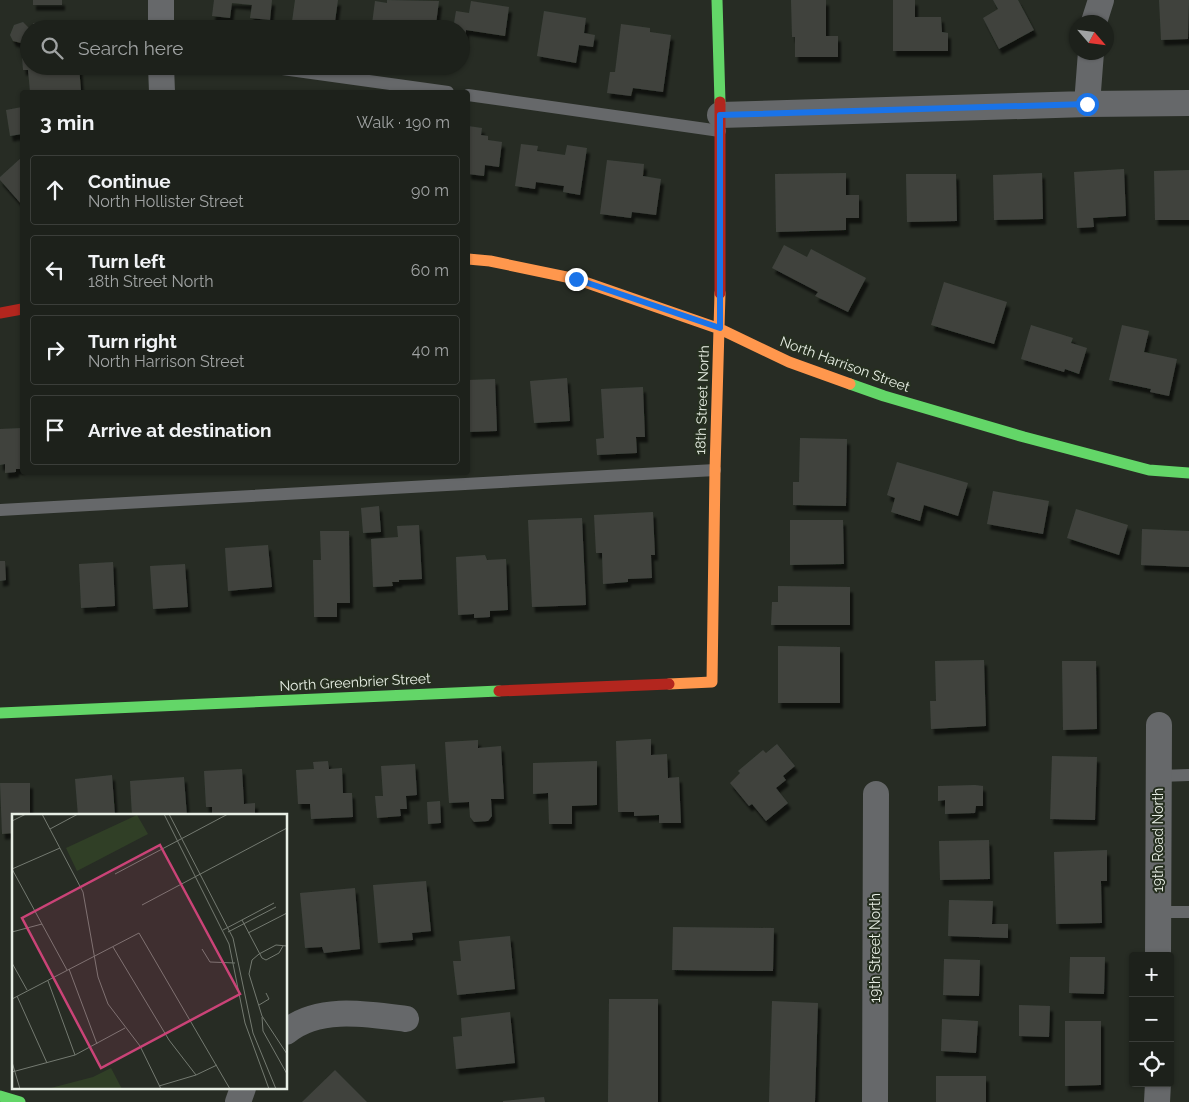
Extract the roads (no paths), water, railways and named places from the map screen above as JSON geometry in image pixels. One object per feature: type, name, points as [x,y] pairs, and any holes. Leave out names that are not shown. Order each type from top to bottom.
[{"type":"street","points":[[161,0],[161,20]]},
{"type":"street","name":"18th Street North","points":[[712,682],[715,470],[720,328],[720,123],[717,0]]},
{"type":"street","points":[[1096,15],[1101,0]]},
{"type":"street","points":[[1087,104],[1090,60]]},
{"type":"street","points":[[161,75],[162,90]]},
{"type":"street","points":[[720,123],[1087,104],[1189,103]]},
{"type":"street","name":"North Harrison Street","points":[[470,259],[490,261],[576,279],[720,328],[789,362],[884,396],[1024,437],[1149,470],[1189,473]]},
{"type":"street","points":[[0,312],[20,310]]},
{"type":"street","name":"North Greenbrier Street","points":[[0,713],[712,682]]},
{"type":"street","name":"19th Road North","points":[[1158,952],[1159,725]]},
{"type":"street","name":"19th Street North","points":[[875,1102],[876,794]]},
{"type":"street","points":[[288,1030],[294,1025],[325,1015],[364,1014],[406,1018]]},
{"type":"street","points":[[1158,1087],[1158,1102]]},
{"type":"street","points":[[238,1102],[242,1090]]},
{"type":"street","points":[[0,1096],[20,1102]]},
{"type":"lane","points":[[326,75],[434,90]]},
{"type":"lane","points":[[470,95],[720,123]]},
{"type":"lane","points":[[0,510],[715,470]]},
{"type":"lane","points":[[1159,776],[1189,775]]},
{"type":"lane","points":[[1158,912],[1189,912]]}]
